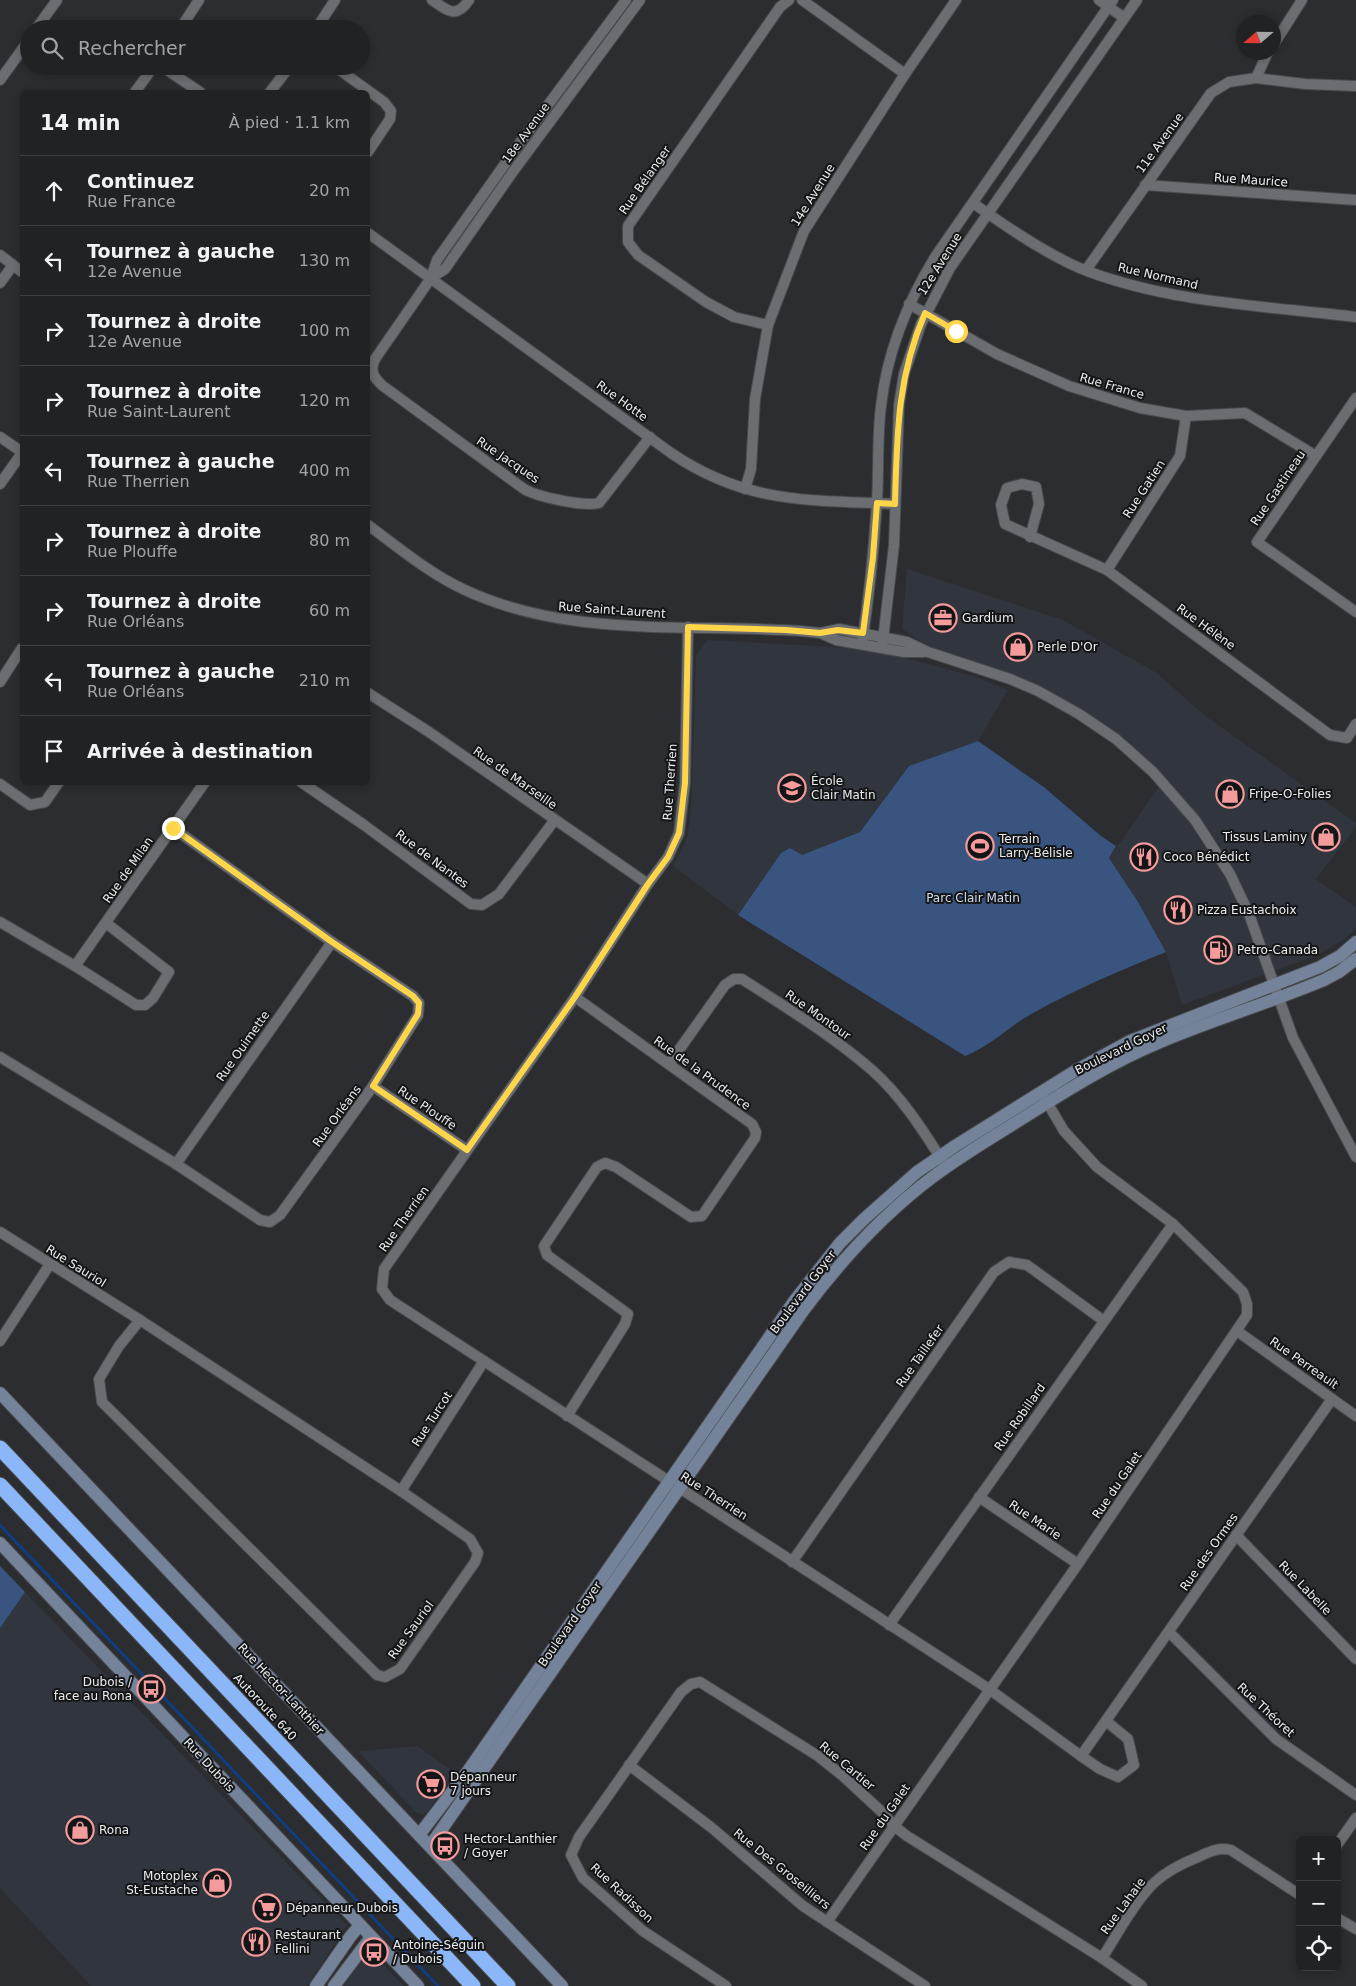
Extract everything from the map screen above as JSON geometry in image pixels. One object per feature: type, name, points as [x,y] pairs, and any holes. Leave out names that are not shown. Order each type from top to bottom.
[{"type":"highway","name":"Autoroute 640","points":[[0,1448],[508,1986]]},
{"type":"highway","points":[[0,1486],[473,1986]]},
{"type":"street","points":[[42,20],[56,0]]},
{"type":"street","points":[[186,20],[199,0]]},
{"type":"street","points":[[322,20],[335,0]]},
{"type":"street","points":[[432,0],[449,11],[457,12],[469,0]]},
{"type":"street","name":"18e Avenue","points":[[373,374],[372,365],[375,359],[431,278],[437,260],[519,144],[626,0]]},
{"type":"street","name":"18e Avenue","points":[[431,278],[446,268],[512,173],[640,0]]},
{"type":"street","name":"Rue Bélanger","points":[[768,325],[734,317],[706,302],[638,255],[628,242],[628,226],[780,6],[789,0]]},
{"type":"street","points":[[802,0],[905,74]]},
{"type":"street","name":"14e Avenue","points":[[745,489],[750,474],[755,399],[768,325],[804,230],[905,74],[956,0]]},
{"type":"street","points":[[1099,0],[1111,3],[1123,17]]},
{"type":"street","name":"12e Avenue","points":[[883,642],[893,553],[898,416],[902,384],[910,353],[925,313],[950,268],[987,213],[1123,17],[1137,0]]},
{"type":"street","points":[[1281,33],[1302,0]]},
{"type":"street","name":"12e Avenue","points":[[862,644],[873,557],[880,412],[883,389],[896,339],[909,304],[935,257],[1111,3]]},
{"type":"street","points":[[0,80],[20,52]]},
{"type":"street","points":[[1256,78],[1264,60]]},
{"type":"street","points":[[136,90],[147,75]]},
{"type":"street","points":[[174,75],[197,90]]},
{"type":"street","points":[[272,90],[283,75]]},
{"type":"street","points":[[346,75],[367,90]]},
{"type":"street","name":"11e Avenue","points":[[1086,270],[1211,93],[1229,82],[1256,78],[1304,84],[1356,86]]},
{"type":"street","points":[[370,92],[384,102],[391,111],[390,119],[370,149]]},
{"type":"street","name":"Rue Maurice","points":[[1145,185],[1356,200]]},
{"type":"street","name":"Rue Normand","points":[[973,203],[1019,234],[1086,270],[1133,286],[1179,296],[1356,317]]},
{"type":"street","name":"Rue Hotte","points":[[370,234],[650,437],[702,472],[745,489],[789,498],[895,504]]},
{"type":"street","points":[[0,255],[20,270]]},
{"type":"street","points":[[0,283],[13,265]]},
{"type":"street","name":"Rue France","points":[[909,304],[997,354],[1069,386],[1140,408],[1186,416],[1245,413],[1316,456]]},
{"type":"street","name":"Rue Jacques","points":[[373,374],[383,386],[524,489],[539,495],[590,504],[599,503],[650,437]]},
{"type":"street","name":"Rue Gastineau","points":[[1356,398],[1257,542],[1356,612]]},
{"type":"street","name":"Rue Gatien","points":[[1107,570],[1180,456],[1186,416]]},
{"type":"street","points":[[0,437],[20,452]]},
{"type":"street","points":[[0,484],[20,456]]},
{"type":"street","name":"Rue Hélène","points":[[1030,536],[1039,504],[1036,487],[1022,484],[1007,488],[1001,505],[1005,524],[1030,536],[1107,570],[1330,735],[1347,738],[1356,724]]},
{"type":"street","name":"Rue Saint-Laurent","points":[[370,526],[442,578],[463,590],[500,605],[562,620],[618,625],[786,630],[820,633],[838,630],[863,633],[904,652],[928,652],[980,668],[1038,691],[1093,723],[1141,760],[1185,807],[1218,854],[1249,914],[1293,1038],[1354,1150]]},
{"type":"street","name":"Rue Therrien","points":[[688,627],[685,783],[679,833],[668,857],[648,884],[575,997],[384,1270],[382,1289],[390,1300],[990,1690]]},
{"type":"street","name":"Rue Saint-Laurent","points":[[820,633],[836,640],[862,644],[883,642]]},
{"type":"street","points":[[0,682],[20,651]]},
{"type":"street","name":"Rue de Marseille","points":[[370,694],[428,732],[648,884]]},
{"type":"street","points":[[0,784],[30,805],[45,802],[57,785]]},
{"type":"street","name":"Rue de Milan","points":[[75,966],[203,785]]},
{"type":"street","name":"Rue de Nantes","points":[[306,785],[364,824],[471,904],[482,905],[499,894],[554,820]]},
{"type":"street","name":"Rue Orléans","points":[[0,1057],[176,1164],[260,1220],[270,1222],[280,1215],[373,1086],[418,1014],[419,1003],[413,996],[332,942],[173,828]]},
{"type":"street","name":"Rue de Milan","points":[[0,922],[75,966],[136,1005],[145,1005],[153,998],[169,972],[106,923]]},
{"type":"street","name":"Rue Ouimette","points":[[176,1164],[332,942]]},
{"type":"street","name":"Boulevard Goyer","points":[[1276,992],[1330,962],[1356,942]]},
{"type":"street","name":"Boulevard Goyer","points":[[430,1846],[674,1485],[795,1300],[829,1256],[877,1207],[917,1172],[943,1161],[1044,1098],[1087,1064],[1130,1042],[1276,992],[1330,977],[1356,959]]},
{"type":"street","name":"Rue Montour","points":[[669,1064],[726,985],[734,979],[742,979],[806,1020],[874,1072],[903,1104],[943,1161]]},
{"type":"street","name":"Rue de la Prudence","points":[[567,1416],[625,1324],[628,1314],[547,1255],[544,1246],[597,1167],[605,1163],[616,1167],[691,1217],[702,1216],[756,1138],[756,1132],[752,1124],[575,997]]},
{"type":"street","name":"Rue Plouffe","points":[[373,1086],[467,1150]]},
{"type":"street","name":"Rue du Galet","points":[[827,1922],[1078,1564],[1247,1315],[1247,1304],[1243,1292],[1173,1224],[1097,1167],[1064,1131],[1044,1098]]},
{"type":"street","name":"Rue Robillard","points":[[889,1624],[1173,1224]]},
{"type":"street","name":"Rue Sauriol","points":[[0,1232],[140,1320],[401,1491],[470,1539],[478,1553],[474,1562],[400,1669],[385,1677],[377,1675],[102,1402],[99,1379],[119,1346],[140,1320]]},
{"type":"street","name":"Rue Taillefer","points":[[792,1562],[994,1272],[1009,1262],[1027,1265],[1104,1321]]},
{"type":"street","points":[[0,1341],[50,1264]]},
{"type":"street","name":"Rue Perreault","points":[[1237,1331],[1356,1416]]},
{"type":"street","name":"Rue Turcot","points":[[401,1491],[484,1361]]},
{"type":"street","name":"Rue Hector-Lanthier","points":[[0,1393],[562,1986]]},
{"type":"street","name":"Rue des Ormes","points":[[1081,1756],[1332,1399]]},
{"type":"street","name":"Boulevard Goyer","points":[[419,1834],[468,1771],[674,1485]]},
{"type":"street","name":"Rue Marie","points":[[978,1497],[1078,1564]]},
{"type":"street","name":"Rue Labelle","points":[[1236,1535],[1356,1659]]},
{"type":"street","name":"Rue Dubois","points":[[0,1543],[418,1986]]},
{"type":"street","name":"Rue Théoret","points":[[1169,1632],[1276,1739],[1356,1795]]},
{"type":"street","name":"Rue Cartier","points":[[629,1765],[681,1692],[690,1684],[700,1682],[818,1756],[884,1814],[894,1826],[908,1836],[1102,1958],[1142,1986]]},
{"type":"street","points":[[990,1690],[1100,1769],[1118,1777],[1134,1765],[1128,1739],[1106,1720]]},
{"type":"street","name":"Rue Des Groseilliers","points":[[629,1765],[712,1828],[803,1906],[925,1986]]},
{"type":"street","name":"Rue Radisson","points":[[629,1765],[579,1837],[572,1855],[583,1878],[643,1931],[726,1986]]},
{"type":"street","points":[[1341,1839],[1356,1818]]},
{"type":"street","name":"Rue Lahaie","points":[[1102,1958],[1142,1898],[1155,1882],[1180,1865],[1212,1850],[1223,1848],[1231,1850],[1296,1892]]},
{"type":"street","points":[[1341,1921],[1356,1930]]},
{"type":"street","points":[[316,1986],[350,1936],[360,1925]]},
{"type":"street","points":[[334,1986],[371,1937]]},
{"type":"shaded area","points":[[907,569],[1063,620],[1157,673],[1204,715],[1356,823],[1356,827],[1316,879],[1356,907],[1356,928],[1345,939],[1315,956],[1182,1005],[1166,952],[1142,909],[1109,858],[1165,778],[1122,736],[1072,704],[1026,680],[928,646],[902,629]]},
{"type":"shaded area","name":"École Clair Matin","points":[[708,640],[854,648],[883,652],[973,676],[1008,690],[978,741],[909,766],[860,832],[802,855],[781,853],[738,915],[673,866],[687,839],[691,810],[696,655]]},
{"type":"shaded area","points":[[25,1592],[347,1925],[307,1986],[91,1986],[0,1888],[0,1618]]},
{"type":"shaded area","points":[[417,1746],[454,1772],[428,1811],[423,1815],[417,1813],[358,1751]]},
{"type":"shaded area","points":[[369,1950],[404,1986],[344,1986]]},
{"type":"green space","name":"Parc Clair Matin","points":[[978,741],[1045,788],[1101,836],[1116,846],[1109,858],[1138,902],[1166,952],[1099,980],[1049,1004],[1024,1018],[983,1047],[965,1056],[738,915],[781,853],[790,848],[802,855],[860,832],[909,766]]},
{"type":"green space","points":[[0,1566],[25,1592],[0,1628]]},
{"type":"waterway","points":[[0,1525],[438,1986]]},
{"type":"place","name":"Gardium","points":[[943,618]]},
{"type":"place","name":"Perle D'Or","points":[[1018,647]]},
{"type":"place","name":"École Clair Matin","points":[[792,788]]},
{"type":"place","name":"Fripe-O-Folies","points":[[1230,794]]},
{"type":"place","name":"Tissus Laminy","points":[[1326,837]]},
{"type":"place","name":"Terrain Larry-Bélisle","points":[[980,846]]},
{"type":"place","name":"Coco Bénédict","points":[[1144,857]]},
{"type":"place","name":"Pizza Eustachoix","points":[[1178,910]]},
{"type":"place","name":"Petro-Canada","points":[[1218,950]]},
{"type":"place","name":"Dubois / face au Rona","points":[[151,1689]]},
{"type":"place","name":"Dépanneur 7 jours","points":[[431,1784]]},
{"type":"place","name":"Rona","points":[[80,1830]]},
{"type":"place","name":"Hector-Lanthier / Goyer","points":[[445,1846]]},
{"type":"place","name":"Motoplex St-Eustache","points":[[217,1883]]},
{"type":"place","name":"Dépanneur Dubois","points":[[267,1908]]},
{"type":"place","name":"Restaurant Fellini","points":[[256,1942]]},
{"type":"place","name":"Antoine-Séguin / Dubois","points":[[374,1952]]},
{"type":"route","points":[[173,828],[332,942],[413,996],[419,1003],[418,1014],[373,1086],[467,1150],[575,997],[648,884],[668,857],[679,833],[685,783],[688,627],[820,633],[838,630],[863,633],[873,557],[877,503],[895,504],[899,405],[904,374],[910,353],[925,313],[956,331]]}]
